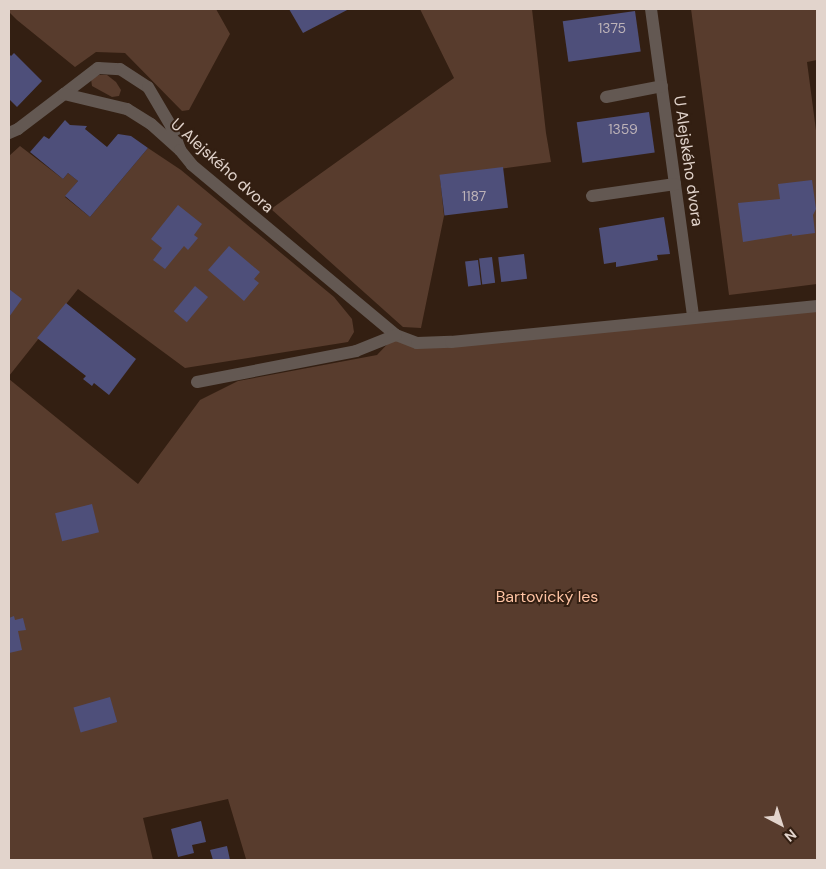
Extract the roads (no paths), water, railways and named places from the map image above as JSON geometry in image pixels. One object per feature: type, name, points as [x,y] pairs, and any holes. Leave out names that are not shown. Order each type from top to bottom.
[{"type":"street","name":"U Alejského dvora","points":[[651,9],[693,317]]},
{"type":"street","points":[[9,132],[18,129],[98,68],[120,69],[148,87],[171,126],[180,150]]},
{"type":"street","points":[[606,97],[662,86]]},
{"type":"street","name":"U Alejského dvora","points":[[64,94],[127,109],[151,124],[180,150],[199,171],[396,335],[417,343],[451,342],[817,306]]},
{"type":"street","points":[[592,196],[675,184]]},
{"type":"street","points":[[197,382],[356,351],[396,335]]},
{"type":"park label","name":"Bartovický les","points":[[547,597]]}]
